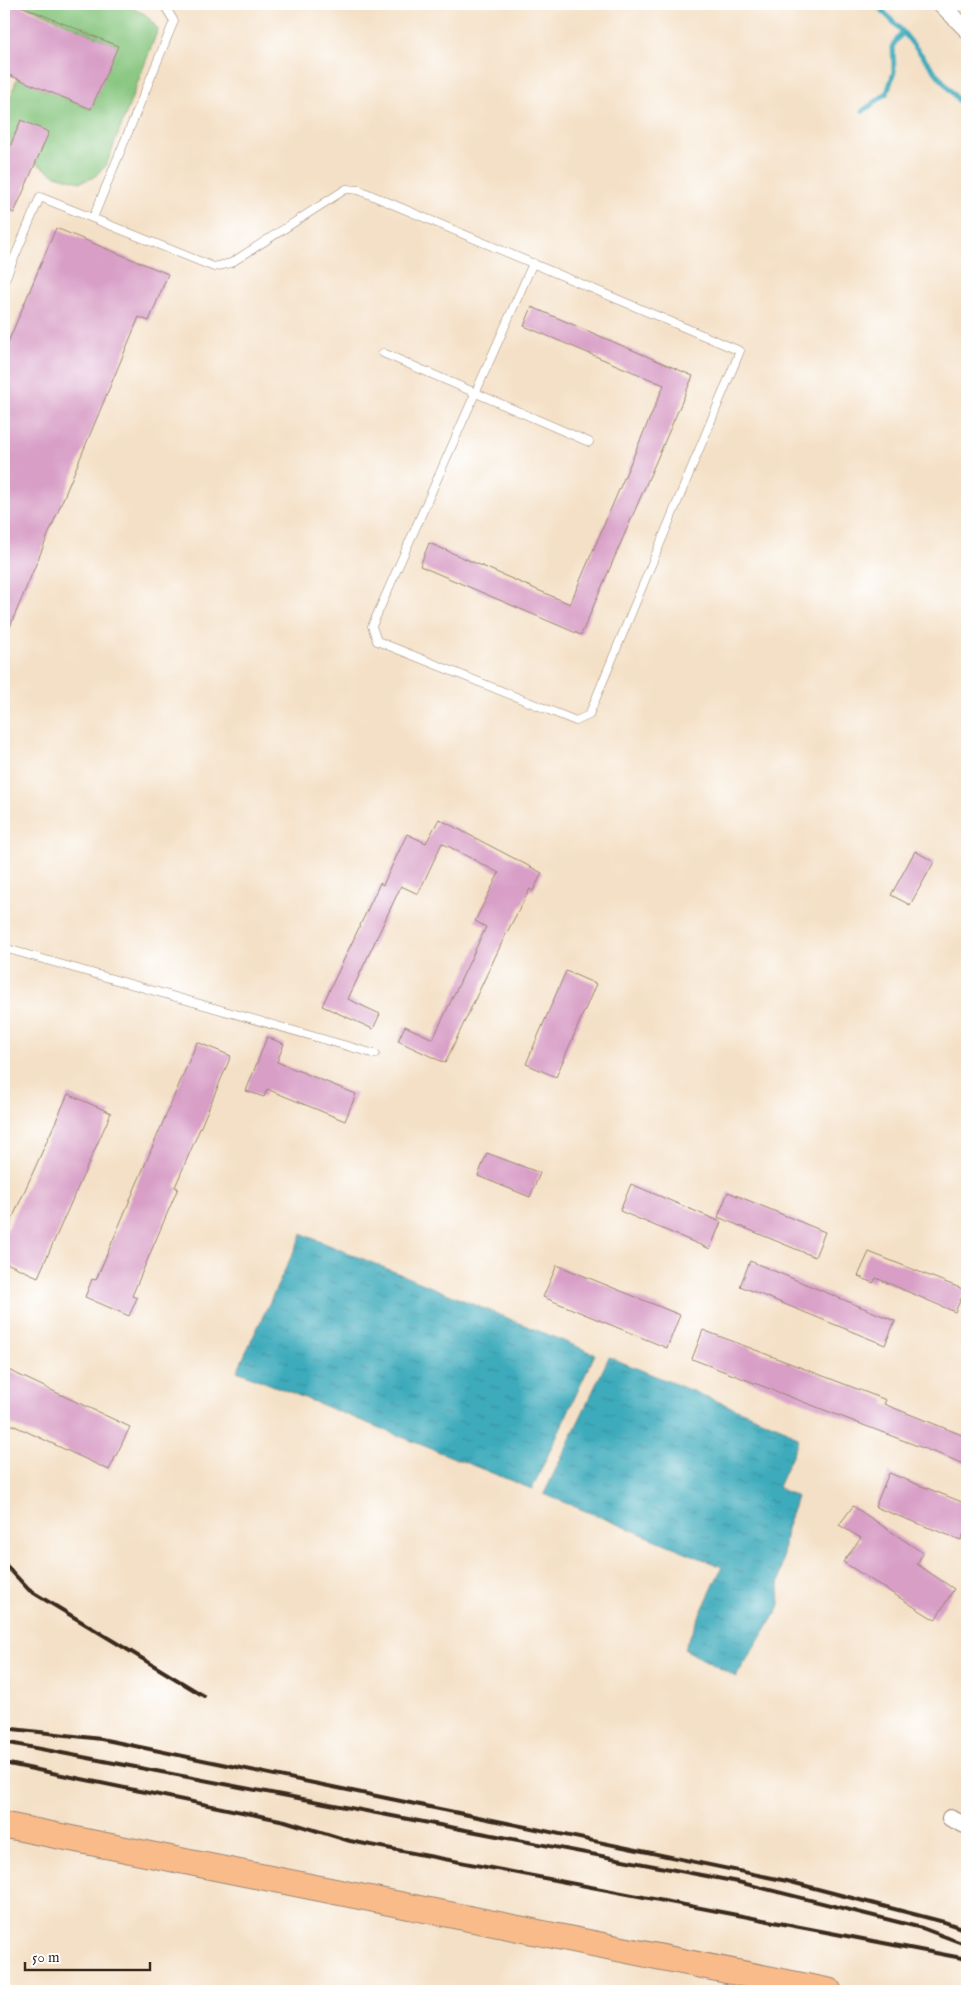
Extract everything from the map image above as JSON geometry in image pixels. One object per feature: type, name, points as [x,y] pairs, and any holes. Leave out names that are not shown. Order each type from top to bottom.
[{"type":"main road","points":[[4,1825],[829,1991]]},
{"type":"street","points":[[941,4],[967,30]]},
{"type":"street","points":[[950,1818],[967,1826]]},
{"type":"lane","points":[[93,218],[174,21],[164,5],[161,4]]},
{"type":"lane","points":[[4,282],[40,197],[214,267],[231,263],[346,189],[359,190],[533,263],[740,351],[589,715],[576,720],[377,641],[372,626],[533,263]]},
{"type":"lane","points":[[383,353],[589,442]]},
{"type":"lane","points":[[4,948],[375,1054]]},
{"type":"green space","points":[[22,4],[123,4],[145,14],[158,29],[106,166],[93,178],[80,182],[55,175],[36,163],[21,120],[8,151],[4,149],[4,117],[17,78],[91,109],[117,46]]},
{"type":"water","points":[[302,1234],[595,1354],[532,1489],[237,1371]]},
{"type":"water","points":[[609,1357],[783,1428],[799,1439],[778,1487],[797,1497],[786,1529],[779,1585],[780,1606],[736,1677],[684,1649],[722,1567],[544,1494]]},
{"type":"building","points":[[4,4],[16,4],[118,46],[91,109],[4,73]]},
{"type":"building","points":[[21,120],[49,132],[14,213],[4,208],[4,161]]},
{"type":"building","points":[[56,228],[168,274],[149,321],[139,317],[4,641],[4,352]]},
{"type":"building","points":[[532,307],[693,376],[581,635],[420,566],[429,543],[570,604],[664,385],[524,326]]},
{"type":"building","points":[[439,819],[542,873],[533,891],[530,889],[505,936],[445,1063],[398,1041],[405,1026],[433,1039],[486,927],[475,921],[499,873],[442,843],[418,894],[401,886],[348,999],[380,1014],[373,1029],[322,1006],[380,883],[383,885],[407,834],[426,843]]},
{"type":"building","points":[[915,851],[934,862],[910,905],[891,895]]},
{"type":"building","points":[[566,971],[596,984],[556,1077],[526,1064]]},
{"type":"building","points":[[267,1037],[284,1044],[277,1062],[356,1094],[345,1121],[267,1089],[264,1097],[246,1091]]},
{"type":"building","points":[[197,1042],[231,1056],[175,1187],[178,1188],[132,1296],[137,1298],[129,1316],[85,1297],[92,1279],[96,1280]]},
{"type":"building","points":[[68,1094],[111,1113],[38,1277],[4,1262],[4,1237]]},
{"type":"building","points":[[487,1153],[540,1173],[530,1197],[478,1176]]},
{"type":"building","points":[[631,1184],[721,1222],[710,1249],[620,1211]]},
{"type":"building","points":[[728,1192],[825,1232],[815,1257],[718,1217]]},
{"type":"building","points":[[869,1252],[965,1290],[955,1312],[876,1278],[873,1283],[858,1276]]},
{"type":"building","points":[[750,1261],[895,1321],[885,1345],[740,1286]]},
{"type":"building","points":[[557,1265],[680,1315],[667,1348],[543,1297]]},
{"type":"building","points":[[703,1330],[886,1400],[884,1404],[967,1437],[967,1465],[692,1359]]},
{"type":"building","points":[[4,1368],[130,1427],[109,1470],[4,1421]]},
{"type":"building","points":[[889,1473],[967,1504],[967,1534],[964,1533],[961,1540],[875,1507]]},
{"type":"building","points":[[853,1506],[923,1553],[917,1564],[954,1589],[935,1620],[843,1562],[861,1538],[839,1525]]},
{"type":"waterway","points":[[876,4],[903,32],[967,111]]},
{"type":"waterway","points":[[863,111],[887,93],[894,72],[893,45],[903,32]]},
{"type":"railway","points":[[4,1563],[29,1590],[204,1696]]},
{"type":"railway","points":[[4,1728],[101,1739],[787,1881],[944,1922],[967,1930]]},
{"type":"railway","points":[[4,1742],[738,1882],[922,1928],[967,1945]]},
{"type":"railway","points":[[4,1763],[285,1821],[350,1841],[967,1959]]}]
